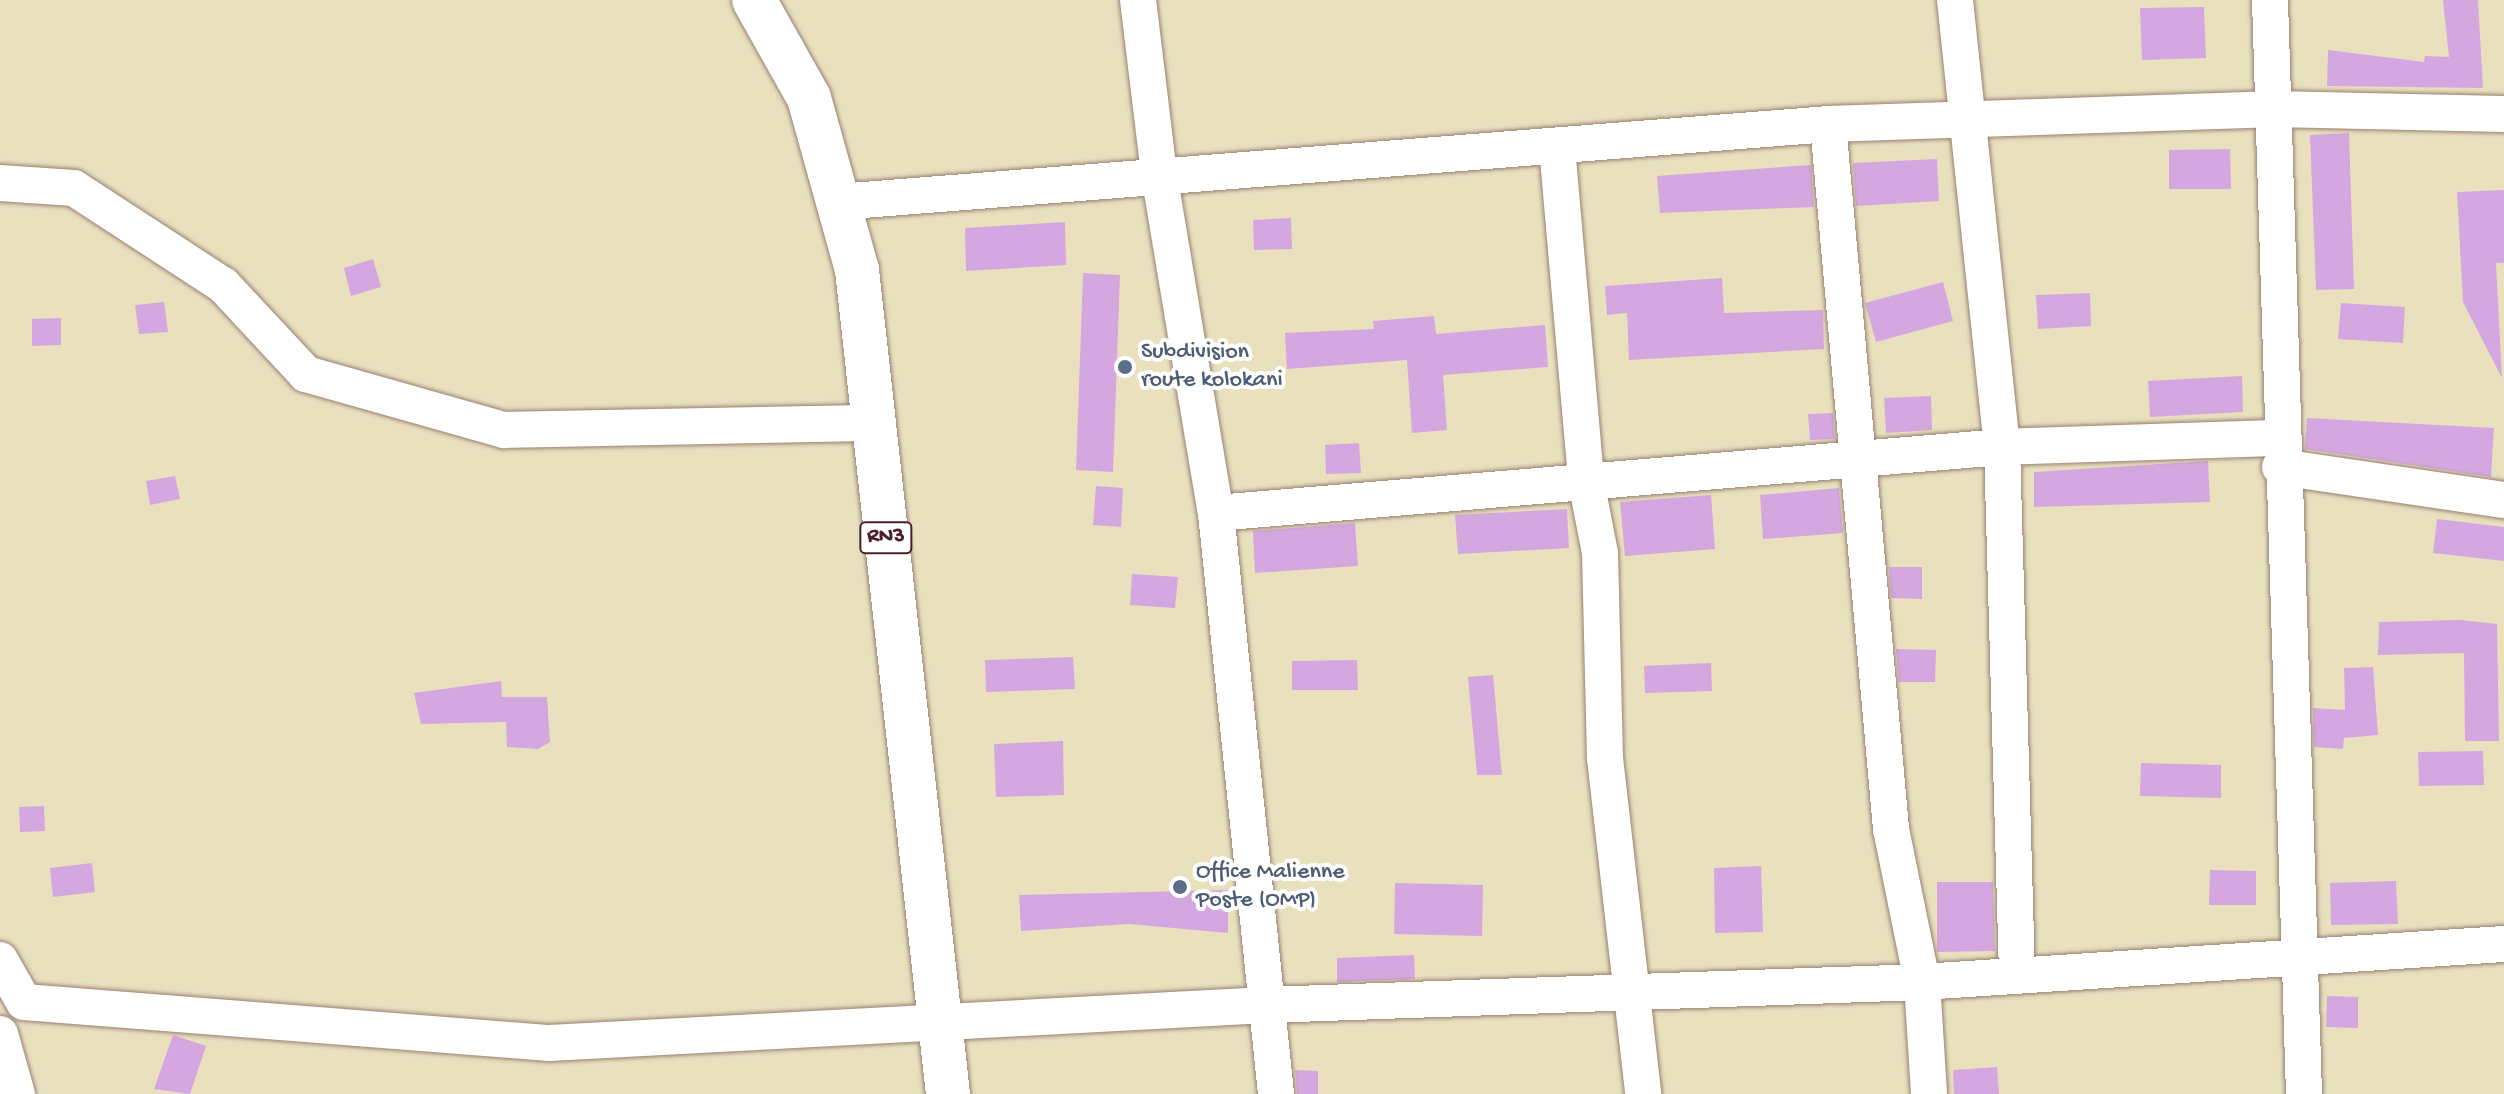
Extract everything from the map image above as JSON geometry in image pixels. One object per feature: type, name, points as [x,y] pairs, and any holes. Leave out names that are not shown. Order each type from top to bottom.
[{"type":"highway","name":"RN3","points":[[754,0],[809,98],[857,270],[948,1094]]},
{"type":"street","points":[[1138,0],[1159,174],[1216,513],[1276,1094]]},
{"type":"street","points":[[1955,0],[2002,447],[2017,975]]},
{"type":"street","points":[[2270,0],[2279,452],[2304,1094]]},
{"type":"street","points":[[838,202],[1159,174],[1557,147],[1828,124],[2270,109],[2504,114]]},
{"type":"street","points":[[1828,124],[1891,829],[1922,982],[1929,1094]]},
{"type":"street","points":[[1557,147],[1586,481],[1600,553],[1605,758],[1635,994],[1643,1094]]},
{"type":"street","points":[[0,183],[74,188],[223,285],[306,374],[504,430],[873,423]]},
{"type":"street","points":[[1216,513],[2002,447],[2279,452],[2504,500]]},
{"type":"street","points":[[0,960],[24,1002],[157,1016],[386,1026],[549,1043],[941,1026],[1267,1005],[1922,982],[2300,954],[2504,944]]},
{"type":"street","points":[[0,1034],[17,1094]]},
{"type":"building","points":[[2443,0],[2478,0],[2483,88],[2327,86],[2328,50],[2424,62],[2425,56],[2449,57]]},
{"type":"building","points":[[2204,7],[2206,58],[2142,60],[2140,8]]},
{"type":"building","points":[[2349,133],[2354,289],[2316,290],[2310,135]]},
{"type":"building","points":[[2230,149],[2231,189],[2169,189],[2169,150]]},
{"type":"building","points":[[1937,159],[1939,201],[1856,206],[1853,163]]},
{"type":"building","points":[[1811,165],[1814,207],[1660,213],[1657,176]]},
{"type":"building","points":[[2504,190],[2504,263],[2496,263],[2502,378],[2463,302],[2457,192]]},
{"type":"building","points":[[1291,218],[1292,249],[1254,250],[1253,220]]},
{"type":"building","points":[[1065,222],[1066,265],[966,271],[965,228]]},
{"type":"building","points":[[373,259],[381,287],[351,296],[344,268]]},
{"type":"building","points":[[1083,273],[1120,275],[1113,472],[1076,470]]},
{"type":"building","points":[[1722,278],[1724,313],[1823,310],[1824,349],[1629,360],[1627,313],[1607,315],[1605,286]]},
{"type":"building","points":[[1943,282],[1953,321],[1876,342],[1865,303]]},
{"type":"building","points":[[2090,293],[2091,326],[2038,329],[2036,295]]},
{"type":"building","points":[[164,302],[168,332],[139,334],[135,305]]},
{"type":"building","points":[[2341,303],[2405,307],[2403,343],[2338,339]]},
{"type":"building","points":[[1434,316],[1436,334],[1545,325],[1548,367],[1443,375],[1447,430],[1412,433],[1407,360],[1287,369],[1285,333],[1374,329],[1373,321]]},
{"type":"building","points":[[61,318],[61,345],[32,346],[32,319]]},
{"type":"building","points":[[2242,376],[2243,412],[2150,417],[2148,381]]},
{"type":"building","points":[[1931,396],[1932,430],[1886,433],[1884,398]]},
{"type":"building","points":[[1833,413],[1835,439],[1810,440],[1808,414]]},
{"type":"building","points":[[2307,418],[2494,428],[2491,477],[2305,449]]},
{"type":"building","points":[[1359,443],[1361,473],[1326,474],[1325,445]]},
{"type":"building","points":[[2208,461],[2210,502],[2034,507],[2034,472]]},
{"type":"building","points":[[175,476],[180,499],[150,505],[146,481]]},
{"type":"building","points":[[1096,486],[1123,488],[1121,527],[1093,525]]},
{"type":"building","points":[[1839,488],[1843,533],[1763,539],[1760,495]]},
{"type":"building","points":[[1711,495],[1715,549],[1625,556],[1620,502]]},
{"type":"building","points":[[1567,509],[1569,548],[1458,554],[1455,515]]},
{"type":"building","points":[[2437,519],[2504,527],[2504,561],[2433,553]]},
{"type":"building","points":[[1355,523],[1358,566],[1255,573],[1253,531]]},
{"type":"building","points":[[1889,567],[1922,567],[1922,599],[1891,598]]},
{"type":"building","points":[[1132,574],[1178,577],[1175,608],[1130,605]]},
{"type":"building","points":[[2460,620],[2497,624],[2499,741],[2465,741],[2464,653],[2378,655],[2379,622]]},
{"type":"building","points":[[1896,649],[1936,650],[1935,682],[1899,682]]},
{"type":"building","points":[[1073,657],[1075,689],[986,692],[985,660]]},
{"type":"building","points":[[1357,660],[1358,690],[1292,690],[1292,661]]},
{"type":"building","points":[[1711,663],[1712,691],[1645,693],[1644,666]]},
{"type":"building","points":[[2373,667],[2378,735],[2344,738],[2343,749],[2314,747],[2313,708],[2345,710],[2344,668]]},
{"type":"building","points":[[1493,675],[1502,775],[1477,775],[1468,677]]},
{"type":"building","points":[[501,681],[502,697],[547,697],[550,742],[538,749],[507,747],[506,722],[421,724],[414,693]]},
{"type":"building","points":[[1063,741],[1064,795],[996,797],[994,744]]},
{"type":"building","points":[[2483,751],[2484,785],[2419,786],[2418,752]]},
{"type":"building","points":[[2141,763],[2221,765],[2221,798],[2140,796]]},
{"type":"building","points":[[44,806],[45,831],[20,832],[19,807]]},
{"type":"building","points":[[92,863],[95,892],[53,897],[50,868]]},
{"type":"building","points":[[1761,866],[1763,932],[1715,933],[1714,868]]},
{"type":"building","points":[[2210,870],[2256,871],[2256,905],[2209,905]]},
{"type":"building","points":[[2396,881],[2398,924],[2331,925],[2330,883]]},
{"type":"building","points":[[1937,882],[1993,882],[1995,951],[1937,952]]},
{"type":"building","points":[[1395,883],[1483,885],[1482,936],[1394,934]]},
{"type":"building","points":[[1228,890],[1228,933],[1129,924],[1021,931],[1019,895]]},
{"type":"building","points":[[1414,955],[1415,979],[1337,982],[1337,958]]},
{"type":"building","points":[[2327,996],[2358,997],[2358,1028],[2326,1027]]},
{"type":"building","points":[[173,1035],[206,1046],[190,1094],[154,1089]]},
{"type":"building","points":[[1997,1067],[1999,1094],[1954,1094],[1953,1070]]},
{"type":"building","points":[[1295,1070],[1318,1071],[1318,1094],[1297,1094]]},
{"type":"place","name":"Subdivision route kolokani","points":[[1125,367]]},
{"type":"place","name":"Office Malienne Poste (OMP)","points":[[1180,887]]}]
